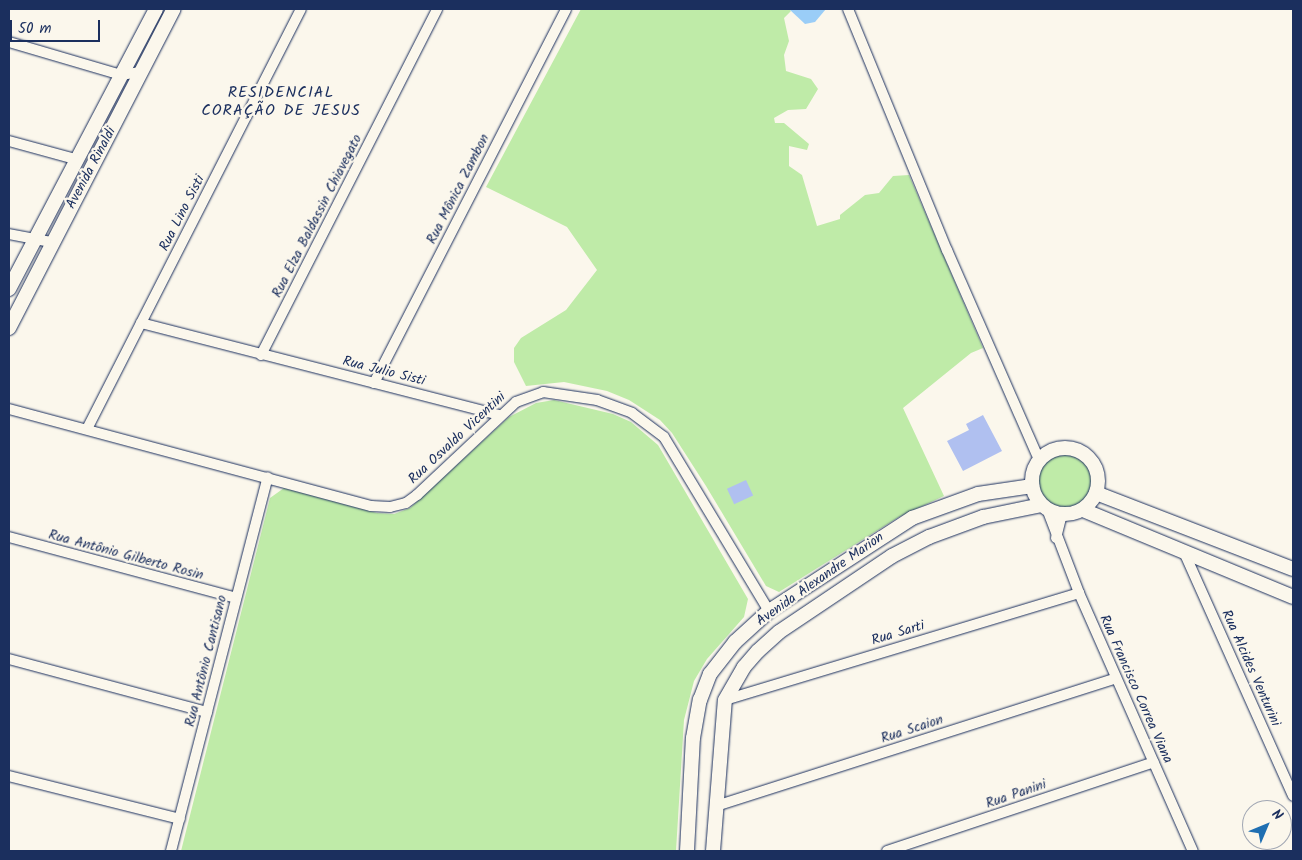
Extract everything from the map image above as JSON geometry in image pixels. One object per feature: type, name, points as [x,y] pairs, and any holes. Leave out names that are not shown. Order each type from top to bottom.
[{"type":"street","name":"Avenida Rinaldi","points":[[9,289],[75,159],[156,9]]},
{"type":"street","name":"Avenida Rinaldi","points":[[9,328],[174,9]]},
{"type":"street","name":"Rua Lino Sisti","points":[[87,429],[301,9]]},
{"type":"street","name":"Rua Elza Baldassin Chiavegato","points":[[262,356],[437,9]]},
{"type":"street","name":"Rua Mônica Zambon","points":[[374,382],[566,9]]},
{"type":"street","points":[[848,9],[947,250],[1039,460]]},
{"type":"street","points":[[9,42],[121,75],[141,72]]},
{"type":"street","points":[[9,141],[75,159]]},
{"type":"street","points":[[9,234],[33,240],[52,242]]},
{"type":"street","name":"Rua Julio Sisti","points":[[141,324],[500,415]]},
{"type":"street","name":"Rua Osvaldo Vicentini","points":[[9,409],[371,506],[390,507],[406,503],[500,415],[530,395],[559,393],[614,405],[649,424],[673,448],[769,611]]},
{"type":"street","points":[[1083,510],[1096,493],[1096,470],[1082,452],[1059,448],[1039,460],[1032,476],[1032,486],[1044,507],[1062,514],[1083,510],[1293,596]]},
{"type":"street","name":"Rua Antônio Cantisano","points":[[171,851],[268,477]]},
{"type":"street","name":"Avenida Alexandre Marion","points":[[687,851],[693,738],[700,700],[720,660],[769,611],[912,518],[978,494],[1032,486]]},
{"type":"street","points":[[1096,493],[1293,569]]},
{"type":"street","name":"Avenida Alexandre Marion","points":[[714,851],[725,700],[744,667],[779,632],[892,556],[929,536],[983,517],[1044,507]]},
{"type":"street","name":"Rua Francisco Correa Viana","points":[[1044,507],[1079,593],[1193,851]]},
{"type":"street","points":[[1056,538],[1062,514]]},
{"type":"street","name":"Rua Antônio Gilberto Rosin","points":[[9,537],[236,598]]},
{"type":"street","name":"Rua Alcides Venturini","points":[[1184,552],[1293,796]]},
{"type":"street","name":"Rua Sarti","points":[[725,700],[1079,593]]},
{"type":"street","points":[[9,659],[207,712]]},
{"type":"street","name":"Rua Scaion","points":[[716,806],[1116,678]]},
{"type":"street","name":"Rua Panini","points":[[887,851],[1154,762]]},
{"type":"street","points":[[9,779],[180,819]]},
{"type":"green space","points":[[581,9],[789,9],[791,11],[784,18],[789,41],[784,55],[786,71],[811,79],[818,89],[806,109],[788,110],[774,118],[775,123],[784,123],[809,144],[807,150],[789,146],[789,166],[802,175],[817,226],[840,219],[840,215],[865,195],[879,193],[893,176],[909,175],[983,348],[971,353],[903,408],[944,496],[899,517],[779,592],[766,586],[706,486],[672,433],[660,420],[629,400],[607,391],[564,382],[526,386],[514,362],[514,348],[521,338],[566,310],[597,270],[567,227],[486,187]]},
{"type":"green space","points":[[554,400],[613,414],[631,422],[658,445],[748,599],[744,617],[707,659],[694,681],[684,720],[676,851],[181,851],[270,498],[284,488],[377,513],[394,514],[410,508],[509,417],[536,403]]},
{"type":"green space","points":[[1060,455],[1070,455],[1080,459],[1088,467],[1092,482],[1088,497],[1080,505],[1070,509],[1060,509],[1050,505],[1042,497],[1038,487],[1038,477],[1042,467],[1050,459]]},
{"type":"water","points":[[789,9],[826,9],[815,22],[805,24]]},
{"type":"building","points":[[983,415],[1002,451],[963,471],[947,441],[969,430],[966,424]]},
{"type":"building","points":[[746,480],[753,495],[734,504],[727,489]]},
{"type":"district","name":"RESIDENCIAL CORAÇÃO DE JESUS","points":[[281,102]]}]
